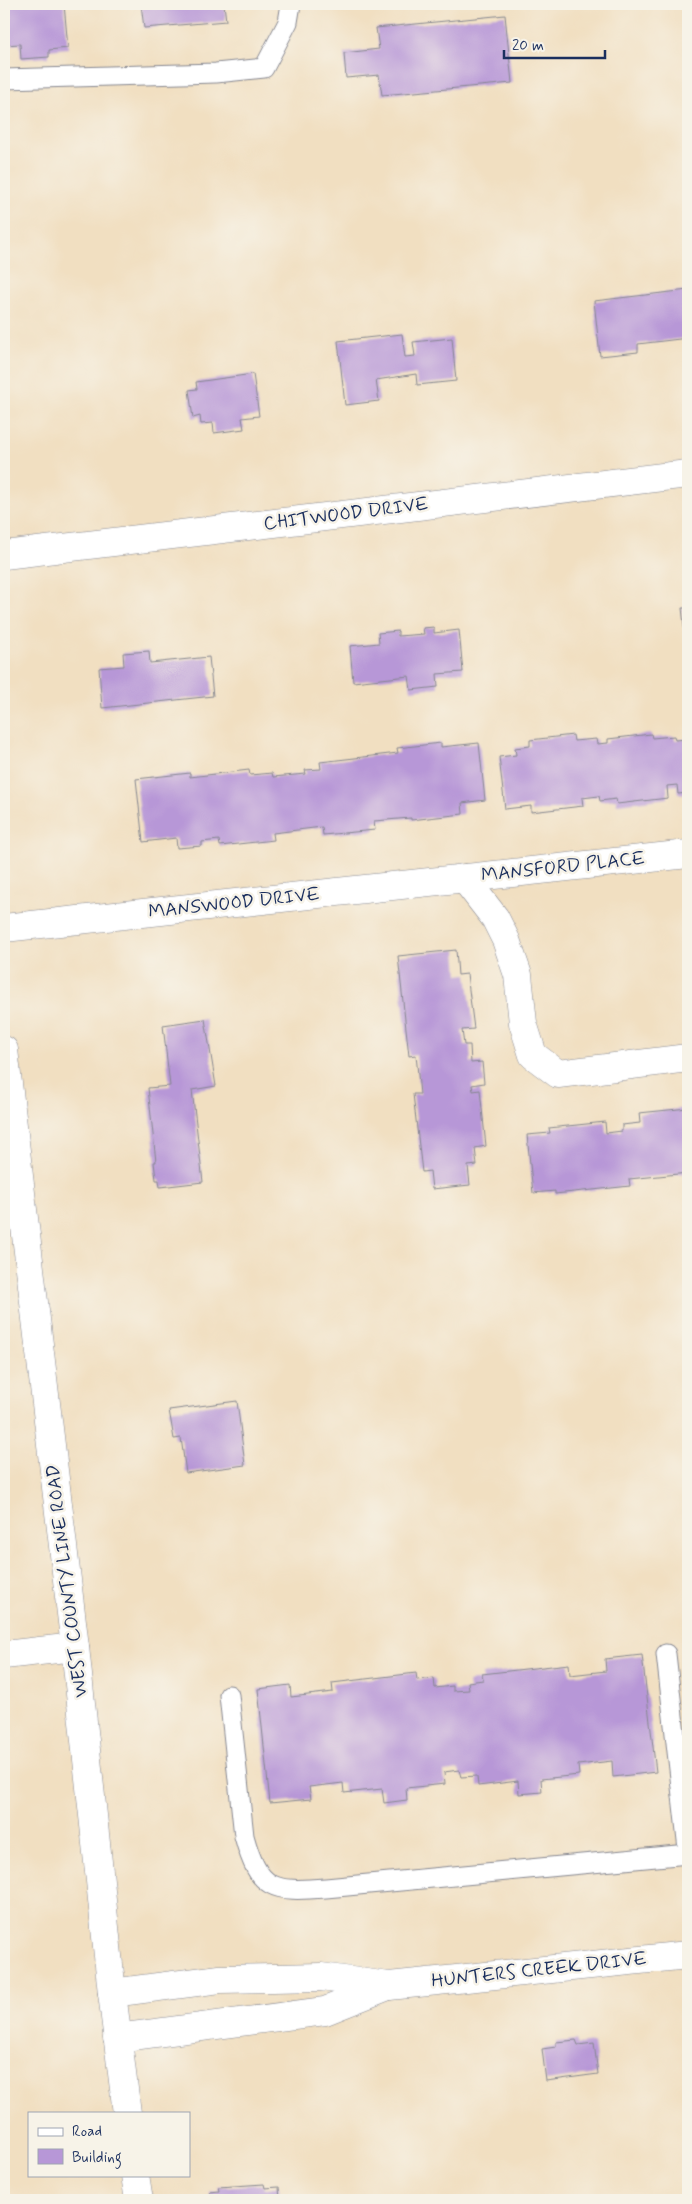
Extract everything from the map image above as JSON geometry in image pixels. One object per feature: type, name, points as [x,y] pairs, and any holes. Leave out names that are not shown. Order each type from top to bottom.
[{"type":"street","name":"CHITWOOD DRIVE","points":[[4,555],[688,474]]},
{"type":"street","name":"MANSFORD PLACE","points":[[464,878],[688,854]]},
{"type":"street","name":"MANSFORD PLACE","points":[[464,878],[495,918],[506,940],[518,975],[523,1023],[533,1055],[558,1074],[688,1058]]},
{"type":"street","name":"MANSWOOD DRIVE","points":[[4,928],[464,878]]},
{"type":"street","name":"WEST COUNTY LINE ROAD","points":[[4,1050],[75,1647],[117,2038],[127,2112]]},
{"type":"street","points":[[4,1655],[75,1647]]},
{"type":"street","name":"HUNTERS CREEK DRIVE","points":[[112,1993],[220,1978],[321,1977],[389,1986],[688,1955]]},
{"type":"street","name":"HUNTERS CREEK DRIVE","points":[[117,2038],[326,2011],[389,1986]]},
{"type":"street","points":[[135,2176],[138,2200]]},
{"type":"lane","points":[[4,79],[216,73],[264,68],[288,22],[290,4]]},
{"type":"lane","points":[[666,1654],[688,1849]]},
{"type":"lane","points":[[229,1695],[244,1836],[249,1856],[265,1882],[278,1889],[288,1891],[326,1888],[688,1854]]},
{"type":"building","points":[[4,4],[64,4],[68,48],[49,50],[49,57],[21,59],[20,44],[4,45]]},
{"type":"building","points":[[141,4],[224,4],[226,21],[144,28]]},
{"type":"building","points":[[505,15],[512,83],[382,95],[379,75],[346,78],[344,53],[379,49],[376,28]]},
{"type":"building","points":[[688,290],[688,338],[638,344],[638,352],[600,356],[594,301]]},
{"type":"building","points":[[402,334],[405,357],[415,356],[413,342],[452,338],[456,381],[417,385],[416,374],[376,380],[379,401],[345,405],[338,341]]},
{"type":"building","points":[[253,374],[259,416],[242,418],[244,429],[214,433],[213,423],[201,424],[200,416],[193,418],[189,390],[197,389],[196,382]]},
{"type":"building","points":[[682,608],[688,608],[688,652],[687,652]]},
{"type":"building","points":[[434,627],[434,633],[459,630],[463,672],[437,674],[438,687],[411,690],[409,676],[353,682],[350,646],[379,643],[378,633],[398,631],[398,636],[424,634],[423,628]]},
{"type":"building","points":[[149,651],[150,663],[209,657],[213,696],[102,708],[99,668],[124,666],[123,653]]},
{"type":"building","points":[[651,734],[652,738],[674,736],[675,740],[688,739],[688,793],[678,794],[677,785],[667,786],[668,798],[617,804],[616,799],[600,801],[599,796],[582,798],[583,806],[531,812],[531,806],[505,809],[499,757],[516,755],[515,748],[530,746],[530,740],[573,735],[574,741],[596,739],[597,744],[608,743],[608,739]]},
{"type":"building","points":[[441,743],[441,747],[479,743],[485,800],[462,803],[463,814],[411,820],[411,818],[374,821],[375,830],[323,835],[322,827],[273,833],[274,840],[220,846],[219,840],[202,842],[202,846],[177,848],[176,838],[143,842],[136,779],[190,773],[190,777],[249,770],[250,775],[272,773],[273,777],[306,774],[305,770],[321,769],[320,762],[398,753],[397,748]]},
{"type":"building","points":[[456,950],[458,975],[467,974],[474,1029],[462,1030],[464,1045],[470,1045],[471,1063],[482,1062],[484,1083],[472,1085],[473,1091],[480,1090],[486,1146],[475,1148],[477,1165],[468,1166],[470,1185],[432,1189],[430,1171],[422,1172],[413,1094],[420,1094],[416,1055],[409,1056],[398,956]]},
{"type":"building","points":[[205,1019],[216,1086],[192,1090],[203,1182],[160,1187],[159,1180],[156,1180],[154,1162],[156,1162],[148,1088],[170,1086],[163,1025]]},
{"type":"building","points":[[688,1108],[688,1173],[629,1179],[630,1186],[555,1194],[555,1191],[533,1193],[527,1135],[550,1133],[549,1128],[605,1122],[606,1133],[622,1131],[622,1125],[640,1123],[639,1113]]},
{"type":"building","points":[[237,1401],[245,1465],[186,1473],[181,1438],[174,1439],[169,1410]]},
{"type":"building","points":[[642,1655],[656,1772],[613,1777],[612,1761],[578,1765],[579,1775],[541,1779],[542,1792],[519,1794],[518,1781],[478,1786],[477,1776],[461,1777],[459,1770],[444,1772],[445,1784],[406,1788],[407,1800],[384,1803],[382,1789],[344,1793],[343,1783],[309,1787],[311,1799],[270,1803],[258,1689],[290,1685],[291,1697],[333,1692],[332,1683],[416,1673],[417,1680],[434,1678],[435,1688],[453,1686],[453,1691],[469,1690],[468,1682],[483,1680],[482,1674],[569,1664],[570,1675],[606,1671],[605,1659]]},
{"type":"building","points":[[576,2040],[578,2045],[594,2043],[598,2074],[546,2081],[542,2049],[556,2047],[556,2042]]},
{"type":"building","points":[[264,2184],[265,2188],[279,2187],[280,2200],[211,2200],[210,2192],[219,2191],[218,2187]]}]
